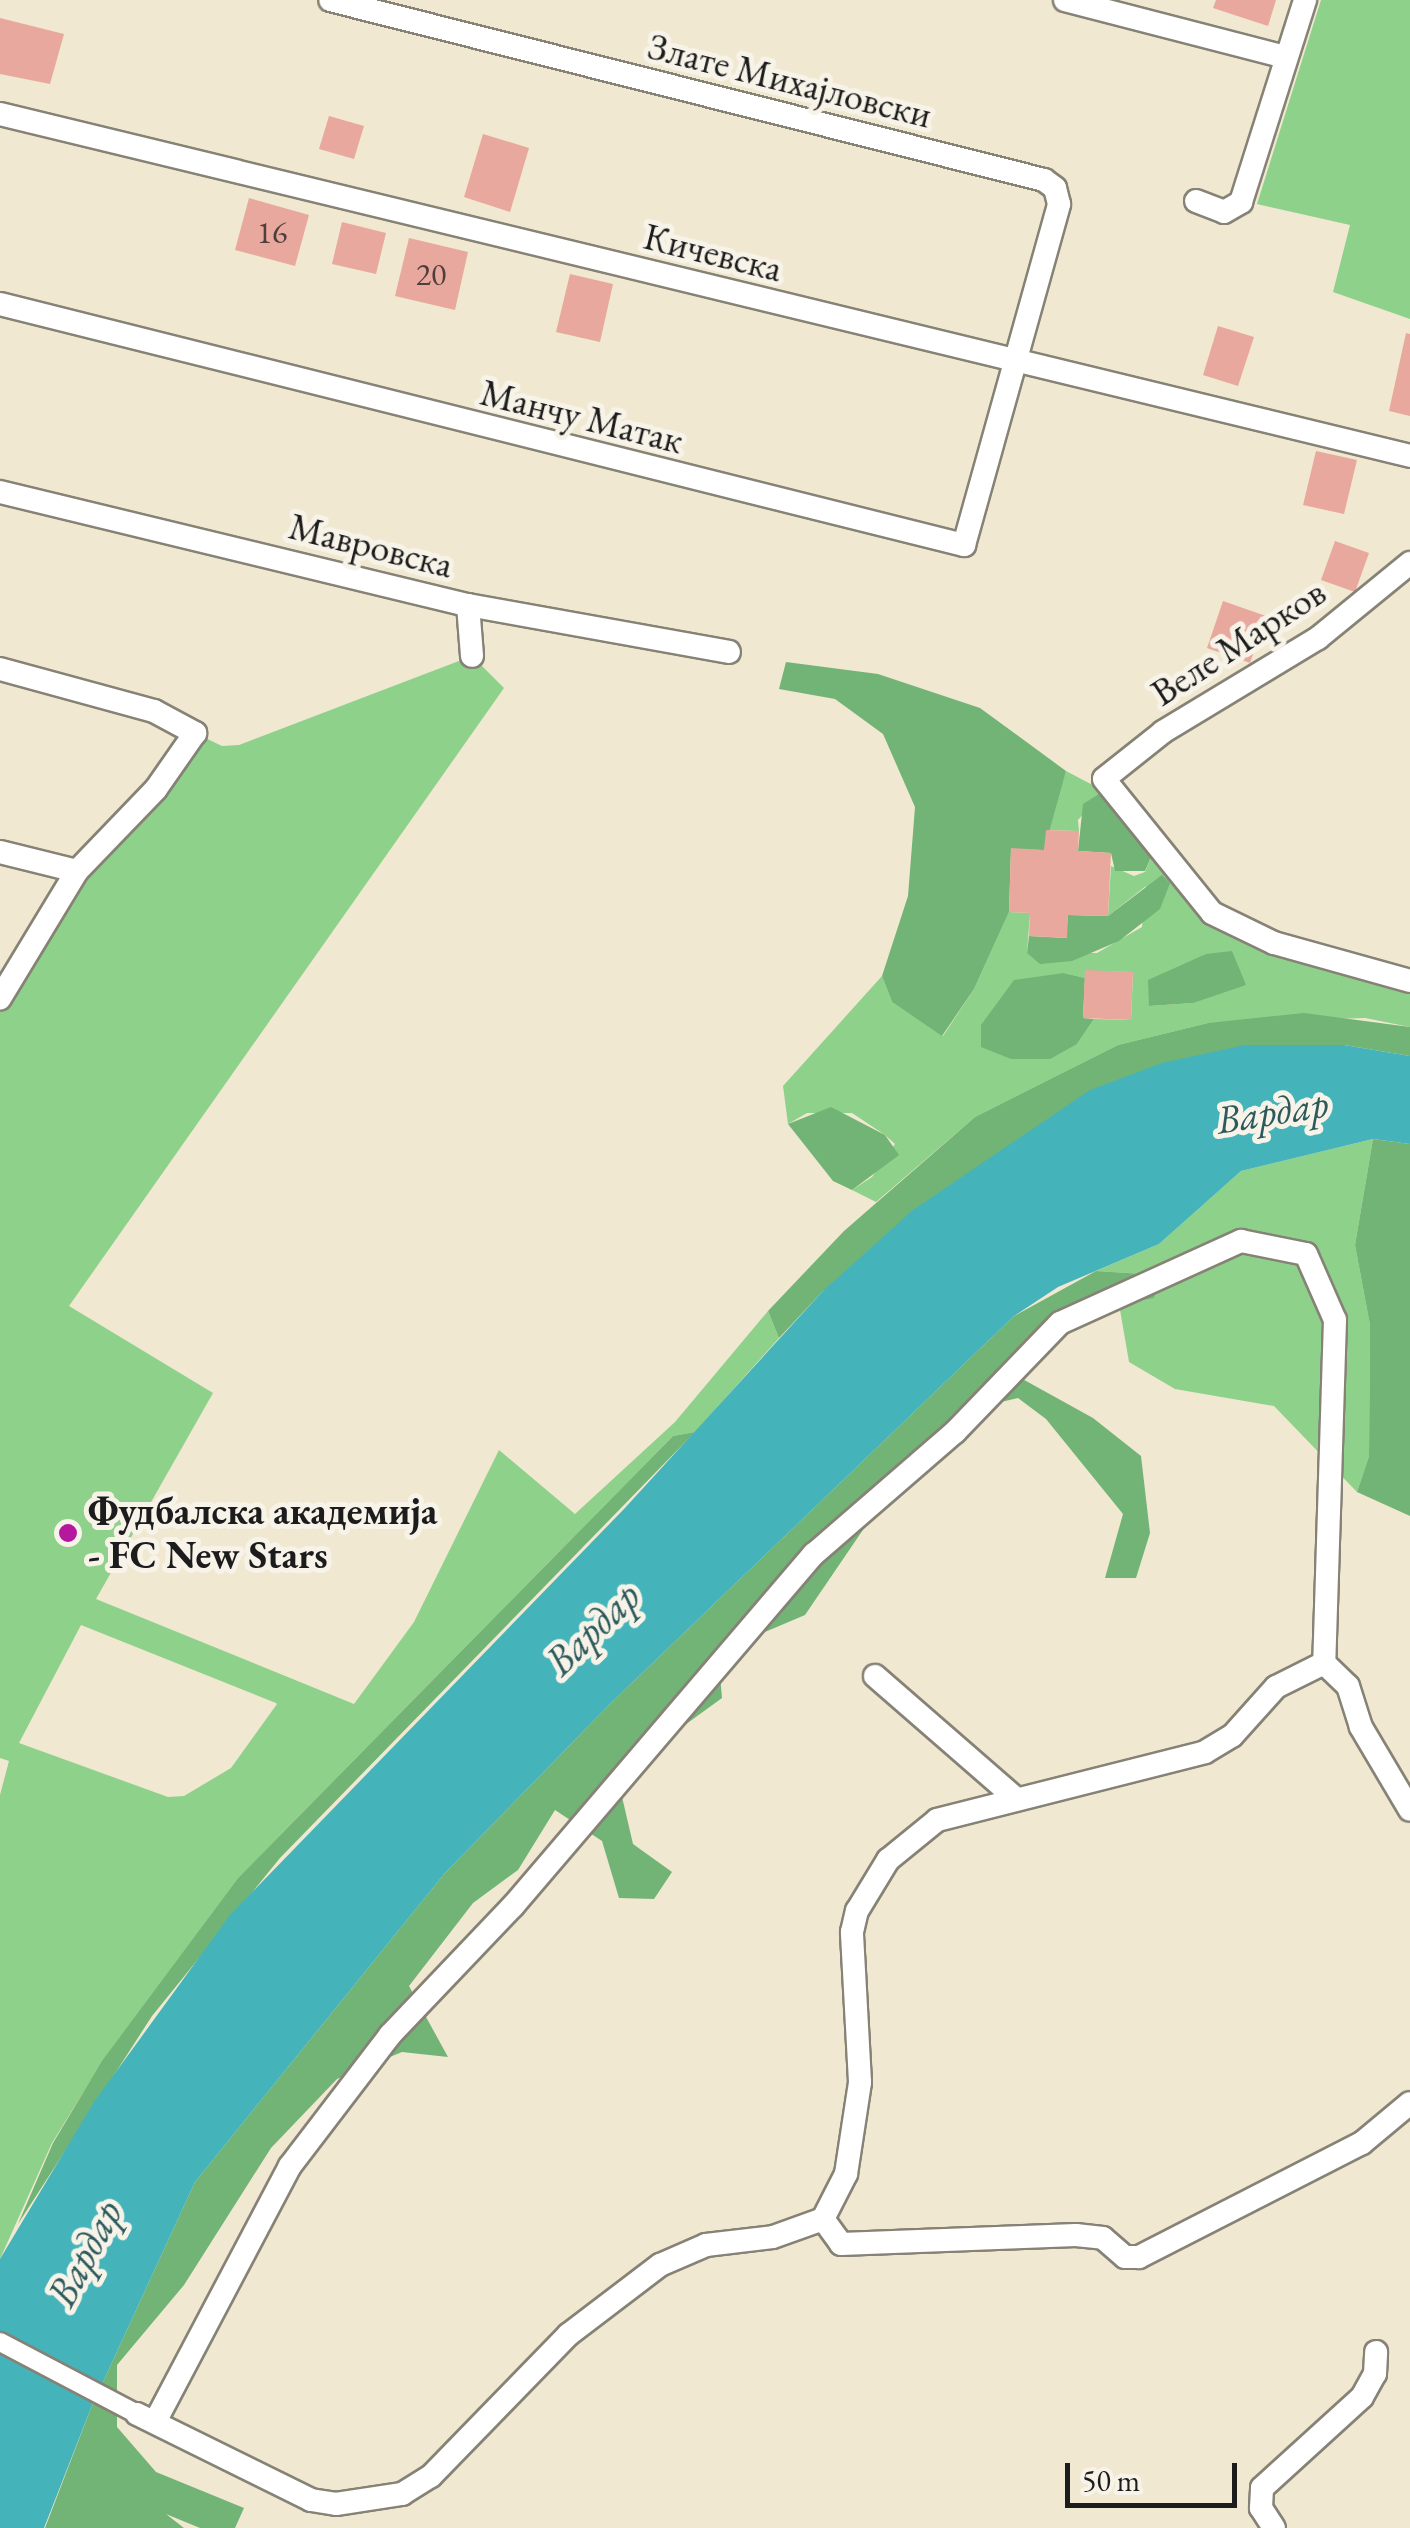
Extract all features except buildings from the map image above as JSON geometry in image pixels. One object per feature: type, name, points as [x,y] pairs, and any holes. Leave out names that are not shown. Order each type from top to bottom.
[{"type":"street","name":"Злате Михајловски","points":[[330,0],[1044,180],[1055,188],[1059,204],[1015,363]]},
{"type":"street","points":[[1065,0],[1286,58]]},
{"type":"street","points":[[1196,201],[1231,211],[1241,202],[1305,0]]},
{"type":"street","name":"Кичевска","points":[[0,114],[1410,456]]},
{"type":"street","name":"Манчу Матак","points":[[0,304],[951,546],[964,545],[972,532],[1015,363]]},
{"type":"street","name":"Мавровска","points":[[0,492],[468,604],[729,652]]},
{"type":"street","name":"Веле Марков","points":[[1410,563],[1318,638],[1194,711],[1104,780],[1212,913],[1302,952],[1410,980]]},
{"type":"street","points":[[468,604],[472,656]]},
{"type":"street","points":[[0,669],[154,711],[195,733],[156,789],[76,871],[0,998]]},
{"type":"street","points":[[0,852],[76,871]]},
{"type":"street","points":[[146,2418],[312,2137],[390,2034],[512,1906],[814,1554],[956,1432],[1060,1322],[1241,1241],[1306,1254],[1335,1320],[1324,1663],[1348,1686],[1367,1740],[1410,1810]]},
{"type":"street","points":[[0,2342],[310,2500],[336,2504],[402,2494],[432,2476],[568,2335],[660,2265],[706,2244],[773,2237],[822,2219],[846,2174],[854,2129],[857,1912],[875,1877],[910,1836],[963,1809],[1165,1766],[1222,1744],[1276,1687],[1324,1663]]},
{"type":"street","points":[[875,1676],[1014,1797]]},
{"type":"street","points":[[822,2219],[841,2244],[1076,2236],[1102,2238],[1125,2257],[1140,2257],[1362,2143],[1410,2102]]},
{"type":"street","points":[[1274,2528],[1261,2508],[1262,2488],[1362,2397],[1375,2374],[1376,2352]]},
{"type":"green space","points":[[1321,0],[1410,0],[1410,319],[1333,292],[1350,225],[1257,204]]},
{"type":"green space","points":[[472,656],[504,688],[69,1306],[213,1393],[96,1599],[354,1704],[414,1622],[499,1450],[575,1514],[675,1422],[768,1311],[779,1338],[695,1432],[673,1436],[238,1878],[102,2062],[52,2143],[0,2259],[0,1795],[9,1761],[0,1758],[0,998],[46,921],[195,733],[222,746],[239,745]],"holes":[[[81,1625],[277,1704],[231,1768],[184,1796],[168,1797],[19,1743]]]},
{"type":"green space","points":[[786,662],[878,674],[980,708],[1066,771],[1044,850],[1011,849],[1009,912],[974,989],[942,1036],[892,1002],[882,976],[908,896],[915,807],[883,734],[835,699],[779,689]]},
{"type":"green space","points":[[1066,771],[1104,791],[1078,820],[1079,831],[1046,830]]},
{"type":"green space","points":[[1104,791],[1155,848],[1145,871],[1115,871],[1111,853],[1078,851],[1083,804]]},
{"type":"green space","points":[[1155,848],[1212,913],[1410,981],[1410,1027],[1365,1018],[1208,1023],[1118,1045],[975,1117],[876,1202],[852,1190],[872,1177],[895,1144],[885,1135],[852,1113],[807,1113],[788,1124],[783,1086],[882,976],[892,1002],[943,1036],[974,989],[1009,912],[1030,913],[1027,953],[1097,953],[1142,927],[1146,886],[1108,916],[1111,866],[1134,876],[1145,872]],"holes":[[[1206,954],[1193,1003],[1149,1006],[1179,970]],[[1086,971],[1133,972],[1131,1020],[1094,1019],[1077,1044],[1064,973],[1085,978]]]},
{"type":"green space","points":[[1162,875],[1170,883],[1160,909],[1119,941],[1072,961],[1040,964],[1027,953],[1029,936],[1066,938],[1068,915],[1108,916]]},
{"type":"green space","points":[[1232,951],[1246,985],[1193,1003],[1149,1006],[1148,980],[1206,954]]},
{"type":"green space","points":[[1064,973],[1085,978],[1083,1018],[1094,1019],[1077,1044],[1050,1059],[1011,1059],[981,1047],[981,1025],[1014,980]]},
{"type":"green space","points":[[1304,1013],[1410,1027],[1410,1056],[1344,1045],[823,1291],[779,1338],[768,1311],[844,1231],[975,1117],[1118,1045],[1208,1023]]},
{"type":"green space","points":[[831,1107],[885,1135],[899,1155],[852,1190],[833,1181],[788,1124]]},
{"type":"green space","points":[[1373,1139],[1355,1245],[1370,1325],[1369,1456],[1357,1492],[1274,1406],[1175,1389],[1129,1362],[1119,1304],[1160,1275],[1096,1271],[1159,1244],[1241,1171]]},
{"type":"green space","points":[[1373,1139],[1410,1144],[1410,1516],[1357,1492],[1369,1456],[1370,1325],[1355,1245]]},
{"type":"green space","points":[[1096,1271],[1160,1275],[1154,1298],[1119,1304],[1046,1343],[1017,1376],[1093,1418],[1141,1456],[1150,1533],[1136,1578],[1105,1578],[1123,1514],[1046,1419],[1018,1398],[958,1412],[903,1471],[805,1615],[718,1652],[722,1698],[649,1751],[619,1784],[633,1844],[672,1872],[654,1899],[619,1898],[602,1841],[555,1810],[518,1870],[473,1903],[409,1986],[448,2057],[402,2052],[337,2079],[271,2148],[184,2285],[117,2365],[117,2427],[156,2472],[244,2508],[235,2528],[200,2528],[166,2514],[184,2528],[45,2528],[91,2408],[195,2182],[445,1873],[610,1704],[1014,1316]]},
{"type":"green space","points":[[695,1432],[280,1858],[152,2016],[18,2224],[53,2143],[102,2061],[238,1878],[673,1436]]},
{"type":"water","name":"Вардар","points":[[1245,1045],[1344,1045],[1410,1056],[1410,1144],[1373,1139],[1241,1171],[1159,1244],[1058,1287],[1014,1316],[610,1704],[445,1873],[195,2182],[91,2408],[44,2528],[0,2528],[0,2259],[94,2102],[230,1915],[624,1509],[823,1291],[913,1210],[1090,1090],[1162,1063]]},
{"type":"place","name":"Фудбалска академија - FC New Stars","points":[[68,1533]]}]
